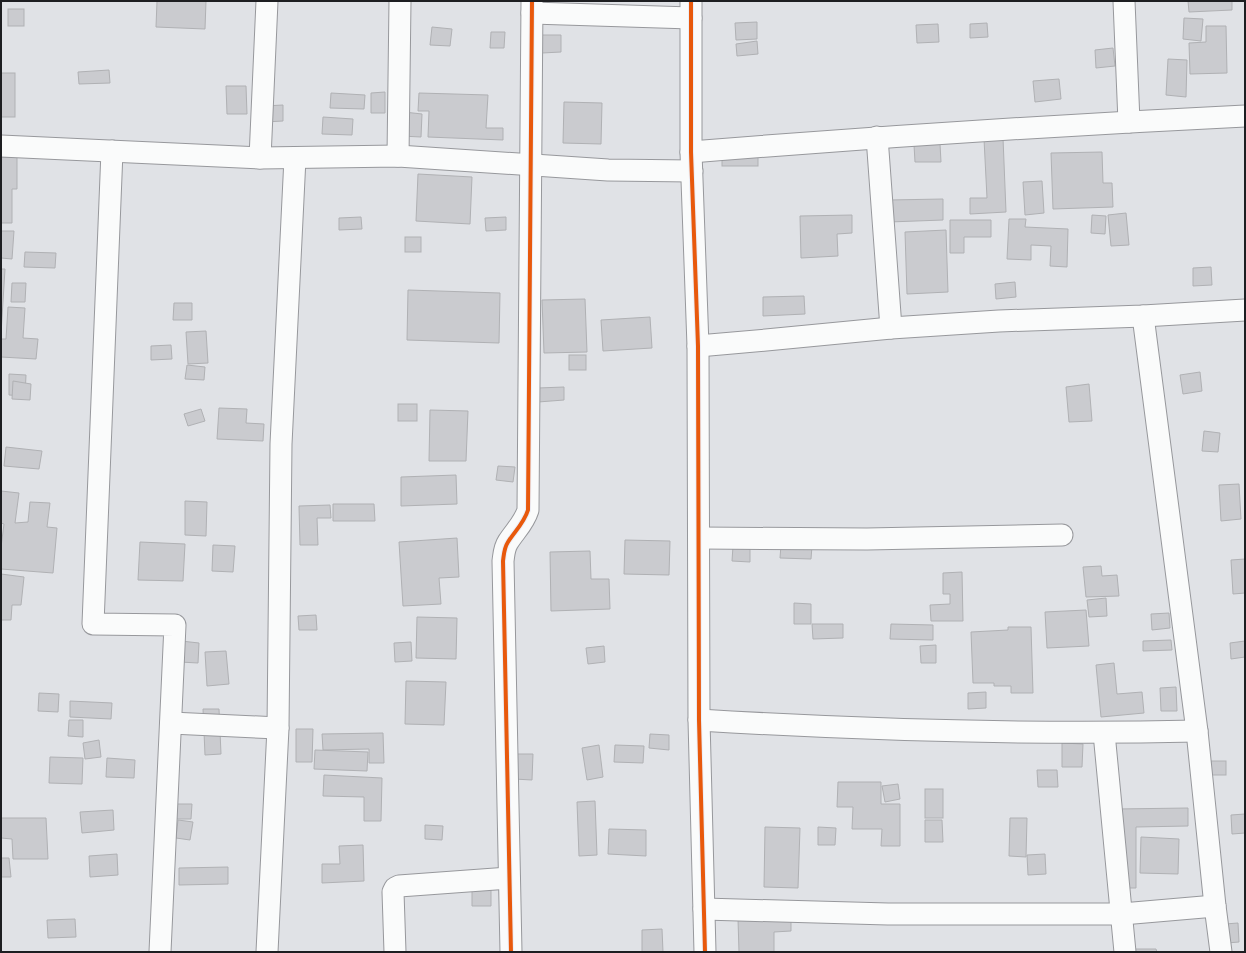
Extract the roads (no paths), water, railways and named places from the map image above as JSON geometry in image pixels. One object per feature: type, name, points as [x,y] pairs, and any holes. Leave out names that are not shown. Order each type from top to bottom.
[{"type":"street","points":[[260,158],[267,1]]},
{"type":"street","points":[[398,156],[400,1]]},
{"type":"street","points":[[1124,1],[1129,122]]},
{"type":"street","points":[[511,952],[503,561],[507,542],[521,526],[526,518],[528,510],[532,7],[691,9],[692,162],[698,346],[699,720],[705,952]]},
{"type":"street","points":[[1,146],[260,158],[398,156],[608,170],[692,162],[877,137],[1245,116]]},
{"type":"street","points":[[877,137],[891,328]]},
{"type":"street","points":[[112,151],[93,624],[175,625],[160,952]]},
{"type":"street","points":[[267,952],[278,728],[281,444],[295,158]]},
{"type":"street","points":[[698,346],[891,328],[999,321],[1143,316],[1245,310]]},
{"type":"street","points":[[1143,316],[1197,731],[1221,952]]},
{"type":"street","points":[[699,538],[867,539],[1062,535]]},
{"type":"street","points":[[699,720],[762,724],[996,733],[1104,734],[1197,731]]},
{"type":"street","points":[[171,723],[278,728]]},
{"type":"street","points":[[1104,734],[1125,952]]},
{"type":"street","points":[[395,952],[394,888],[399,886],[509,878]]},
{"type":"street","points":[[704,909],[888,914],[1122,914],[1215,906]]}]
